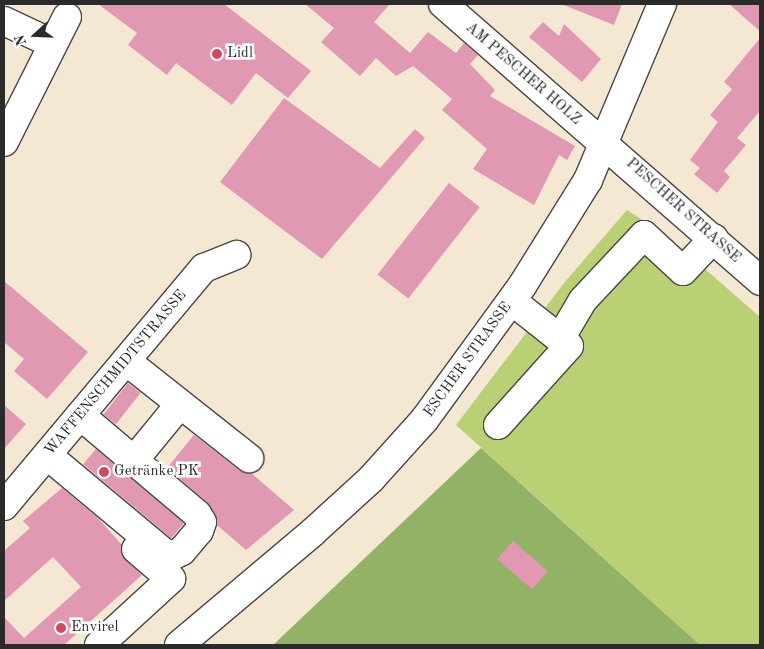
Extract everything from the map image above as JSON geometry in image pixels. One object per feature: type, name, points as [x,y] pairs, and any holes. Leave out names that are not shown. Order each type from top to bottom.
[{"type":"main road","name":"AM PESCHER HOLZ","points":[[443,4],[604,143]]},
{"type":"main road","name":"ESCHER STRASSE","points":[[179,645],[371,479],[425,419],[512,300],[588,180],[662,4]]},
{"type":"main road","points":[[4,142],[67,17]]},
{"type":"main road","points":[[4,20],[53,44]]},
{"type":"main road","name":"PESCHER STRASSE","points":[[604,143],[714,238],[760,281]]},
{"type":"main road","points":[[560,338],[584,300],[644,235],[683,271],[714,238]]},
{"type":"main road","name":"WAFFENSCHMIDTSTRASSE","points":[[4,506],[204,268],[237,255]]},
{"type":"main road","points":[[498,425],[570,346],[512,300]]},
{"type":"main road","points":[[126,361],[249,458]]},
{"type":"main road","points":[[136,459],[180,404]]},
{"type":"main road","points":[[43,460],[172,556],[182,551],[202,522],[171,488],[80,415]]},
{"type":"main road","points":[[43,460],[171,579],[99,645]]},
{"type":"green space","points":[[627,210],[666,235],[760,317],[760,645],[700,645],[456,425],[564,283]]},
{"type":"green space","points":[[481,448],[700,645],[273,645]]},
{"type":"building","name":"Lidl","points":[[98,4],[224,4],[311,71],[288,98],[256,73],[232,105],[176,63],[167,75],[128,45],[137,33]]},
{"type":"building","points":[[305,4],[390,4],[374,22],[410,53],[428,32],[456,53],[464,43],[478,55],[470,64],[495,90],[490,96],[575,146],[567,160],[559,155],[534,205],[473,169],[487,149],[442,110],[452,99],[413,66],[396,76],[376,58],[360,76],[321,42],[334,28]]},
{"type":"building","points":[[561,4],[622,4],[614,25]]},
{"type":"building","points":[[729,4],[760,4],[760,31],[746,19]]},
{"type":"building","points":[[543,22],[559,36],[564,24],[601,59],[582,82],[529,37]]},
{"type":"building","points":[[760,38],[760,111],[737,138],[746,145],[724,171],[730,177],[717,193],[694,174],[700,168],[690,160],[718,122],[710,115],[732,89],[724,82]]},
{"type":"building","points":[[284,98],[380,168],[415,129],[425,138],[322,259],[220,182]]},
{"type":"building","points":[[449,183],[480,207],[408,298],[378,274]]},
{"type":"building","points":[[4,281],[88,352],[47,399],[14,371],[24,359],[4,342]]},
{"type":"building","points":[[128,383],[141,393],[116,424],[103,415]]},
{"type":"building","points":[[4,405],[26,424],[4,449]]},
{"type":"building","points":[[194,435],[239,470],[251,473],[294,510],[246,550],[217,525],[207,502],[167,468]]},
{"type":"building","points":[[96,449],[184,523],[171,538],[83,464]]},
{"type":"building","points":[[62,488],[98,518],[121,544],[126,560],[142,575],[64,645],[4,645],[4,617],[24,638],[81,587],[53,557],[4,601],[4,551],[30,528],[23,521]]},
{"type":"building","points":[[513,541],[548,571],[532,589],[497,559]]},
{"type":"place","name":"Lidl","points":[[217,54]]},
{"type":"place","name":"Getränke PK","points":[[104,472]]},
{"type":"place","name":"Envirel","points":[[61,628]]}]
